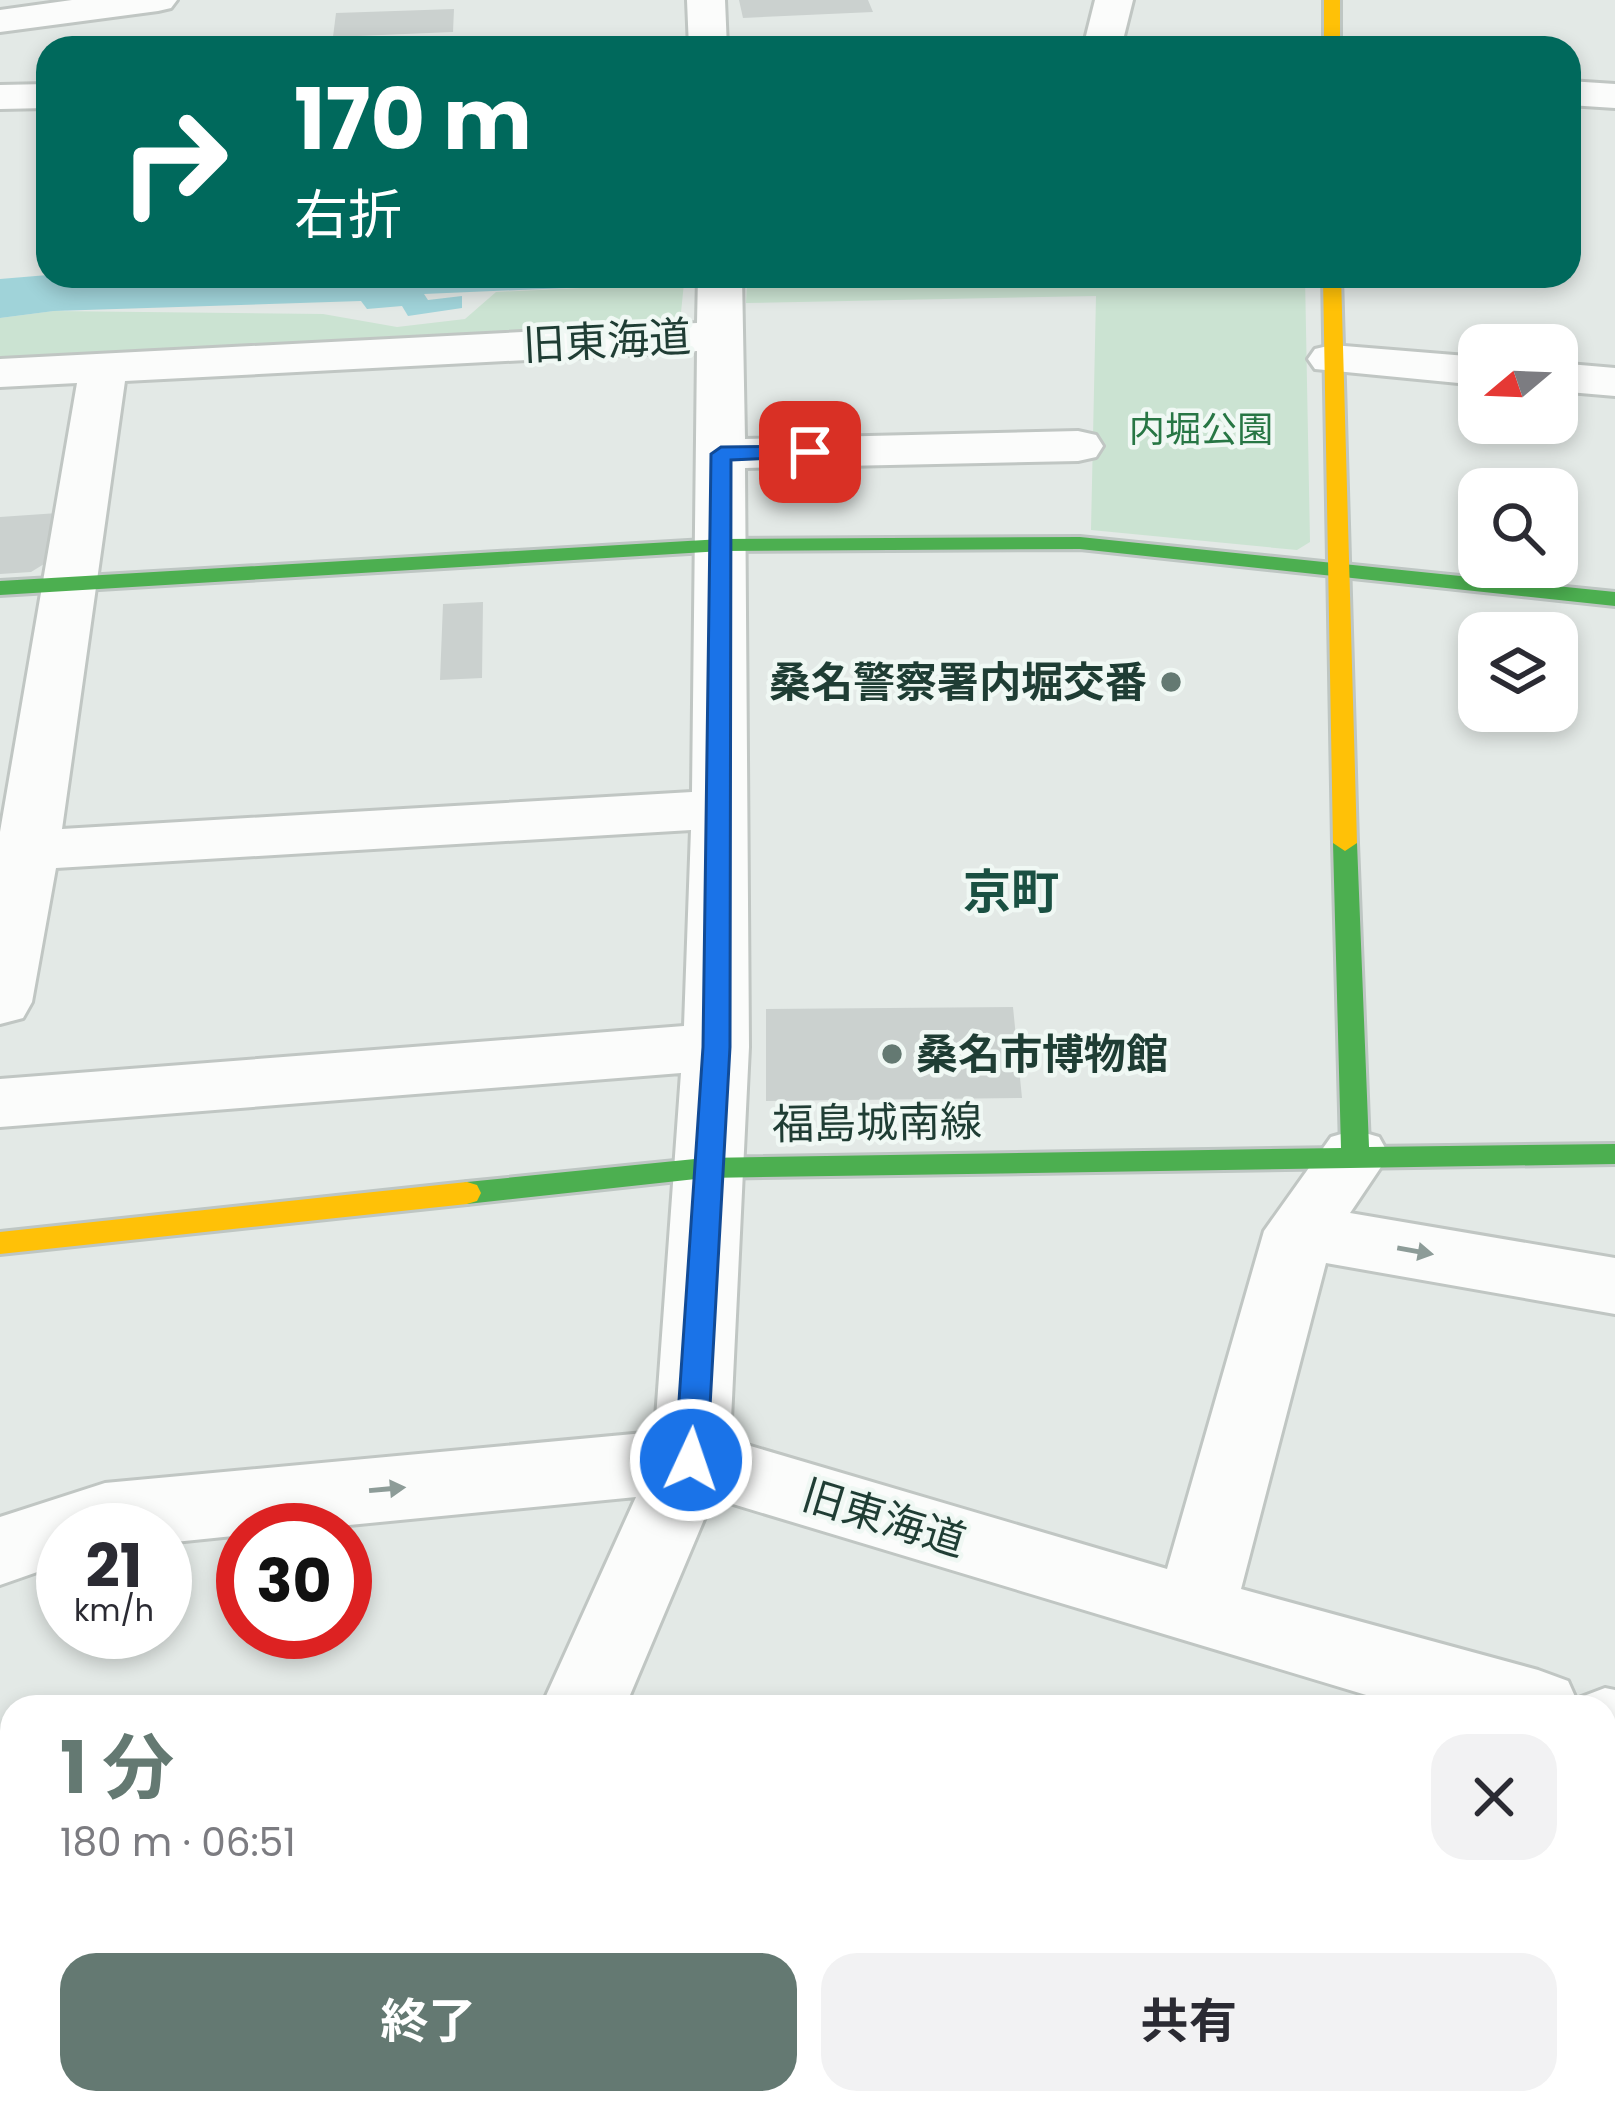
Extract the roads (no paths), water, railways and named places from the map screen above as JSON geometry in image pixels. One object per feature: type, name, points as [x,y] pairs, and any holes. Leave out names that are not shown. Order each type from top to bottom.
[{"type":"street","points":[[0,21],[158,0]]},
{"type":"street","points":[[706,0],[708,36]]},
{"type":"street","points":[[1105,36],[1114,0]]},
{"type":"street","points":[[1332,0],[1332,36]]},
{"type":"street","points":[[1581,94],[1615,96]]},
{"type":"street","points":[[0,97],[36,96]]},
{"type":"street","points":[[1195,1612],[1299,1231],[1355,1155],[1332,288]]},
{"type":"street","name":"旧東海道","points":[[0,373],[720,306],[721,809],[716,1047],[705,1168],[691,1460],[1195,1612],[1495,1695]]},
{"type":"street","points":[[1332,359],[1458,369]]},
{"type":"street","points":[[0,1002],[15,851],[70,584],[104,365]]},
{"type":"street","points":[[1578,379],[1615,382]]},
{"type":"street","points":[[721,454],[1078,446]]},
{"type":"street","points":[[0,588],[722,545],[1081,543],[1615,599]]},
{"type":"street","points":[[15,851],[721,809]]},
{"type":"street","points":[[0,1103],[716,1047]]},
{"type":"street","name":"福島城南線","points":[[0,1243],[705,1168],[1615,1154]]},
{"type":"street","points":[[1299,1231],[1615,1286]]},
{"type":"street","points":[[192,1508],[691,1460],[589,1695]]},
{"type":"street","points":[[0,1551],[36,1539]]},
{"type":"water","points":[[36,276],[36,288],[566,288],[424,294],[428,300],[462,296],[462,308],[408,316],[402,306],[367,309],[361,301],[54,311],[0,318],[0,279]]},
{"type":"place","name":"桑名警察署内堀交番","points":[[1171,682]]},
{"type":"place","name":"桑名市博物館","points":[[892,1054]]},
{"type":"district","name":"京町","points":[[1011,892]]},
{"type":"park label","name":"内堀公園","points":[[1201,429]]}]
